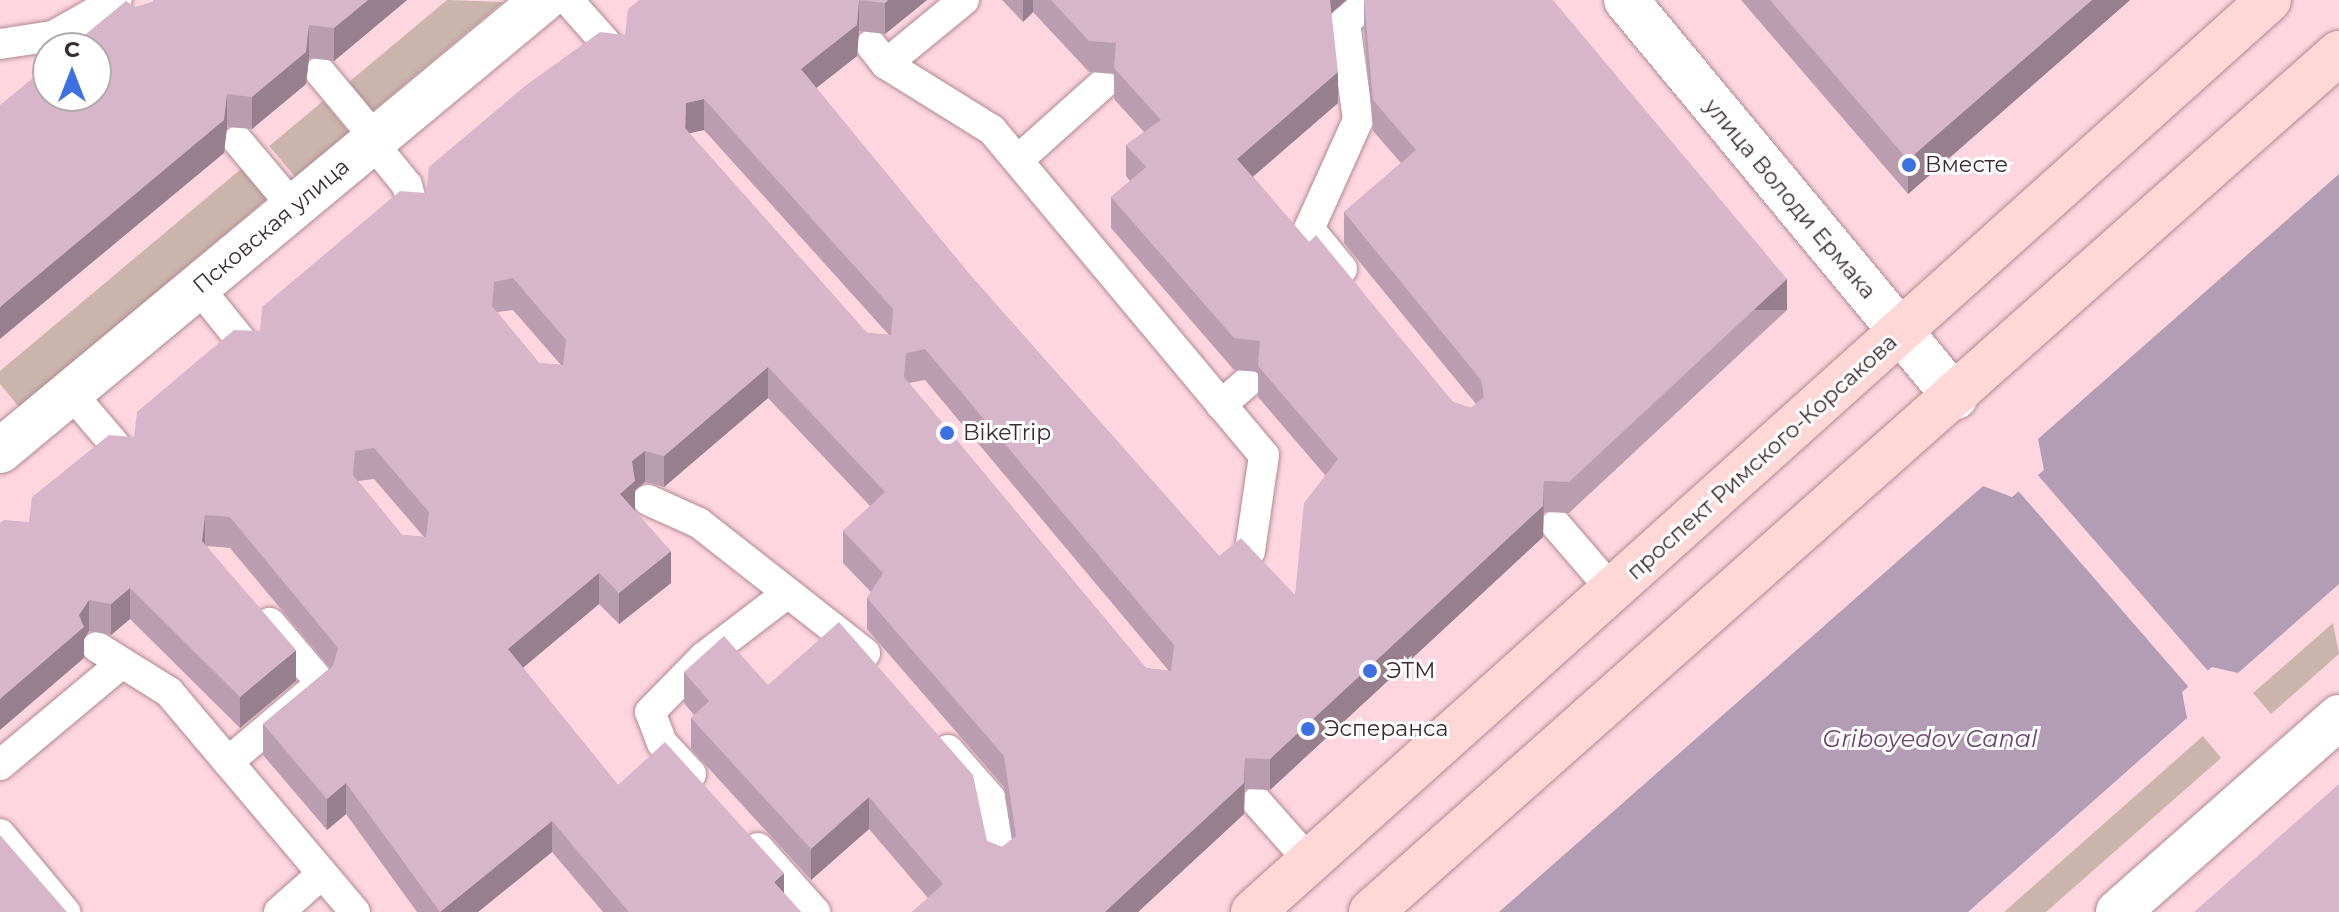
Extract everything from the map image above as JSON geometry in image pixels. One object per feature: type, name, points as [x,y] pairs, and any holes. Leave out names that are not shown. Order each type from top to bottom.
[{"type":"main road","name":"проспект Римского-Корсакова","points":[[1253,912],[2269,0]]},
{"type":"main road","points":[[1371,912],[1955,397],[2339,53]]},
{"type":"street","name":"улица Володи Ермака","points":[[1626,0],[1955,397]]},
{"type":"street","name":"Псковская улица","points":[[6,434],[71,393],[543,2]]},
{"type":"street","points":[[2118,912],[2339,717]]},
{"type":"lane","points":[[0,44],[53,36],[118,0],[140,22]]},
{"type":"lane","points":[[964,0],[878,54],[992,130],[1264,455],[1250,551]]},
{"type":"lane","points":[[1357,294],[1309,229],[1358,120],[1345,22],[1370,0]]},
{"type":"lane","points":[[543,2],[614,52]]},
{"type":"lane","points":[[320,72],[407,185],[414,211]]},
{"type":"lane","points":[[1018,160],[1102,85]]},
{"type":"lane","points":[[238,141],[294,208]]},
{"type":"lane","points":[[198,287],[248,349]]},
{"type":"lane","points":[[1221,405],[1246,383]]},
{"type":"lane","points":[[71,393],[123,454]]},
{"type":"lane","points":[[648,500],[699,523],[785,595],[857,644],[888,680]]},
{"type":"lane","points":[[1556,525],[1613,591]]},
{"type":"lane","points":[[228,762],[321,683],[245,594]]},
{"type":"lane","points":[[713,799],[662,743],[650,712],[704,657],[785,595]]},
{"type":"lane","points":[[0,765],[110,655],[169,692],[355,912]]},
{"type":"lane","points":[[929,727],[990,798],[1000,860]]},
{"type":"lane","points":[[1257,802],[1310,862]]},
{"type":"lane","points":[[734,822],[815,912]]},
{"type":"lane","points":[[0,834],[65,912]]},
{"type":"lane","points":[[279,912],[322,874]]},
{"type":"shaded area","points":[[447,0],[503,2],[373,111],[349,82]]},
{"type":"shaded area","points":[[323,101],[349,132],[295,177],[269,146]]},
{"type":"shaded area","points":[[241,169],[267,199],[19,407],[0,384],[0,371]]},
{"type":"shaded area","points":[[2333,623],[2339,654],[2271,714],[2253,693]]},
{"type":"shaded area","points":[[2203,736],[2221,758],[2046,912],[2004,912]]},
{"type":"water","name":"Griboyedov Canal","points":[[2339,174],[2339,584],[2238,673],[2212,667],[2182,692],[2187,718],[1968,912],[1499,912],[1983,486],[2012,497],[2044,470],[2038,439]]},
{"type":"pier","points":[[2035,472],[2210,674],[2191,690],[2016,488]]},
{"type":"building","points":[[368,0],[334,28],[309,25],[306,52],[252,97],[227,94],[224,120],[0,307],[0,105],[32,79],[32,112],[112,112],[112,32],[88,32],[126,1],[136,7],[153,2]]},
{"type":"building","points":[[639,0],[859,0],[857,25],[801,69],[970,275],[1219,556],[1241,538],[1295,595],[1304,503],[1338,459],[1258,366],[1260,341],[1234,338],[1111,197],[1146,167],[1126,145],[1161,120],[1114,68],[1116,43],[1089,41],[1051,0],[1330,0],[1338,72],[1237,159],[1309,242],[1316,235],[1453,402],[1471,408],[1484,397],[1481,380],[1344,212],[1416,150],[1373,100],[1364,0],[1553,0],[1787,279],[1569,482],[1544,481],[1543,506],[1270,759],[1245,758],[1244,783],[1105,912],[912,912],[943,884],[869,797],[811,849],[691,718],[709,701],[684,672],[724,636],[768,685],[839,622],[973,775],[987,841],[1002,847],[1016,836],[1004,756],[867,598],[883,573],[843,531],[885,492],[768,367],[664,456],[645,451],[632,461],[635,481],[620,494],[671,551],[619,593],[599,573],[508,649],[618,785],[665,742],[784,873],[774,882],[801,912],[629,912],[552,821],[440,912],[346,783],[327,799],[263,724],[333,666],[338,648],[230,517],[205,515],[202,541],[296,650],[240,697],[130,588],[111,604],[89,600],[79,615],[84,627],[0,699],[0,523],[4,520],[29,522],[32,497],[109,435],[134,437],[137,412],[234,330],[260,331],[262,307],[400,191],[426,193],[429,167],[525,86],[600,32],[625,35],[628,9]],"holes":[[[704,99],[893,309],[891,335],[867,333],[685,128],[686,103]],[[513,278],[566,340],[563,365],[539,363],[492,306],[494,282]],[[925,349],[1174,645],[1171,671],[1146,668],[904,377],[906,353]],[[374,448],[429,512],[426,537],[402,535],[353,475],[355,451]]]},
{"type":"building","points":[[859,0],[888,0],[885,3]]},
{"type":"building","points":[[1770,0],[2092,0],[1908,160]]},
{"type":"building","points":[[2339,784],[2339,912],[2194,912]]},
{"type":"building","points":[[0,835],[67,912],[0,912]]},
{"type":"place","name":"Вместе","points":[[1909,165]]},
{"type":"place","name":"BikeTrip","points":[[947,433]]},
{"type":"place","name":"ЭТМ","points":[[1370,671]]},
{"type":"place","name":"Эсперанса","points":[[1308,729]]}]
